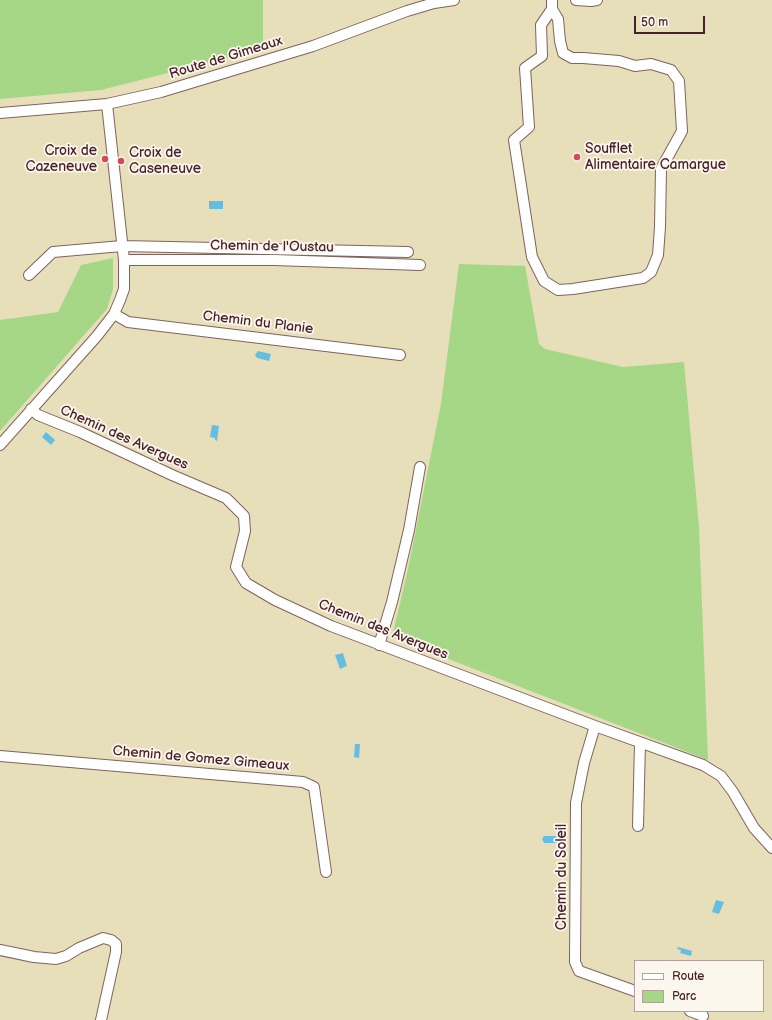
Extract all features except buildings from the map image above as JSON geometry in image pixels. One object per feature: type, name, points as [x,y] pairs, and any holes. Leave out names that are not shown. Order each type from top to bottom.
[{"type":"street","name":"Route de Gimeaux","points":[[0,112],[107,104],[160,92],[313,46],[434,2],[454,0]]},
{"type":"street","points":[[576,0],[597,0]]},
{"type":"street","points":[[552,4],[558,19],[560,41],[563,53],[572,58],[619,61],[635,66],[651,64],[671,70],[679,81],[682,131],[662,170],[658,255],[651,272],[643,278],[558,290],[544,281],[532,257],[514,140],[528,127],[525,68],[542,56],[541,25],[552,4]]},
{"type":"street","points":[[0,445],[114,314],[124,289],[124,260],[107,104]]},
{"type":"street","points":[[29,275],[53,252],[122,246],[408,252]]},
{"type":"street","name":"Chemin de l'Oustau","points":[[124,260],[274,260],[420,265]]},
{"type":"street","name":"Chemin du Planie","points":[[114,314],[128,322],[400,355]]},
{"type":"street","name":"Chemin des Avergues","points":[[32,409],[38,414],[226,498],[244,516],[245,531],[236,567],[246,583],[275,600],[331,626],[703,766],[721,776],[733,792],[754,828],[772,848]]},
{"type":"street","points":[[379,645],[392,602],[407,537],[420,467]]},
{"type":"street","name":"Chemin du Soleil","points":[[595,726],[584,763],[576,803],[575,962],[580,971],[634,992]]},
{"type":"street","points":[[638,826],[640,743]]},
{"type":"street","name":"Chemin de Gomez Gimeaux","points":[[0,756],[303,782],[314,787],[326,872]]},
{"type":"street","points":[[0,950],[34,957],[56,959],[66,956],[79,948],[103,938],[111,940],[116,944],[116,952],[101,1020]]},
{"type":"street","points":[[693,1012],[703,1016]]},
{"type":"green space","points":[[0,0],[263,0],[263,49],[101,90],[0,99]]},
{"type":"green space","points":[[113,258],[113,289],[107,309],[0,431],[0,320],[58,312],[81,265]]},
{"type":"green space","points":[[459,264],[525,266],[539,344],[545,349],[623,367],[684,362],[699,527],[708,760],[392,637],[408,569],[441,404]]},
{"type":"water","points":[[209,201],[223,201],[223,209],[209,209]]},
{"type":"water","points":[[258,351],[271,354],[269,361],[257,358],[255,355]]},
{"type":"water","points":[[212,425],[219,426],[217,441],[215,438],[210,437]]},
{"type":"water","points":[[46,432],[55,440],[51,445],[42,437]]},
{"type":"water","points":[[343,653],[347,666],[340,669],[335,655]]},
{"type":"water","points":[[355,744],[360,744],[359,758],[354,757]]},
{"type":"water","points":[[544,836],[558,836],[558,843],[544,843],[542,839]]},
{"type":"water","points":[[716,900],[724,902],[719,914],[712,912]]},
{"type":"water","points":[[678,947],[692,951],[691,956],[680,953],[681,950],[677,949]]},
{"type":"place","name":"Soufflet Alimentaire Camargue","points":[[577,157]]},
{"type":"place","name":"Croix de Cazeneuve","points":[[105,159]]},
{"type":"place","name":"Croix de Caseneuve","points":[[121,161]]}]
